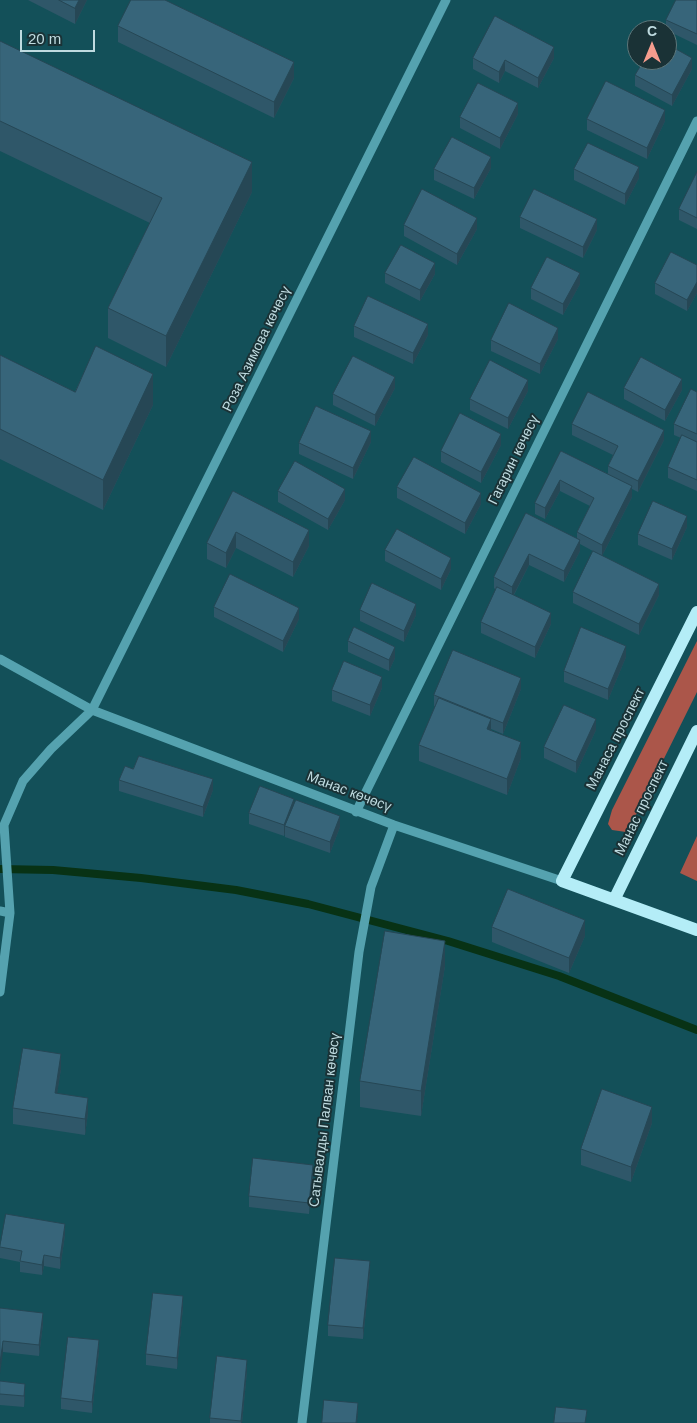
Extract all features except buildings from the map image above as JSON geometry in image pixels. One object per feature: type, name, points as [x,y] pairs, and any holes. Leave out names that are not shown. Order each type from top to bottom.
[{"type":"main road","name":"Манаса проспект","points":[[562,880],[697,612]]},
{"type":"main road","name":"Манас проспект","points":[[615,898],[697,731]]},
{"type":"main road","name":"Манас көчөсү","points":[[562,880],[615,898],[697,930]]},
{"type":"street","name":"Роза Азимова көчөсү","points":[[10,913],[4,825],[23,781],[51,749],[92,710],[446,0]]},
{"type":"street","name":"Гагарин көчөсү","points":[[356,812],[697,121]]},
{"type":"street","name":"Манас көчөсү","points":[[0,659],[92,710],[356,812],[562,880]]},
{"type":"street","name":"Сатывалды Палван көчөсү","points":[[302,1423],[359,952],[371,887],[394,825]]},
{"type":"street","points":[[0,911],[10,913],[0,992]]},
{"type":"shaded area","points":[[697,641],[697,692],[631,825],[626,832],[612,830],[608,824],[612,810]]},
{"type":"shaded area","points":[[697,836],[697,881],[680,873]]},
{"type":"waterway","points":[[0,869],[53,870],[141,878],[236,890],[308,904],[448,941],[559,976],[697,1030]]}]
